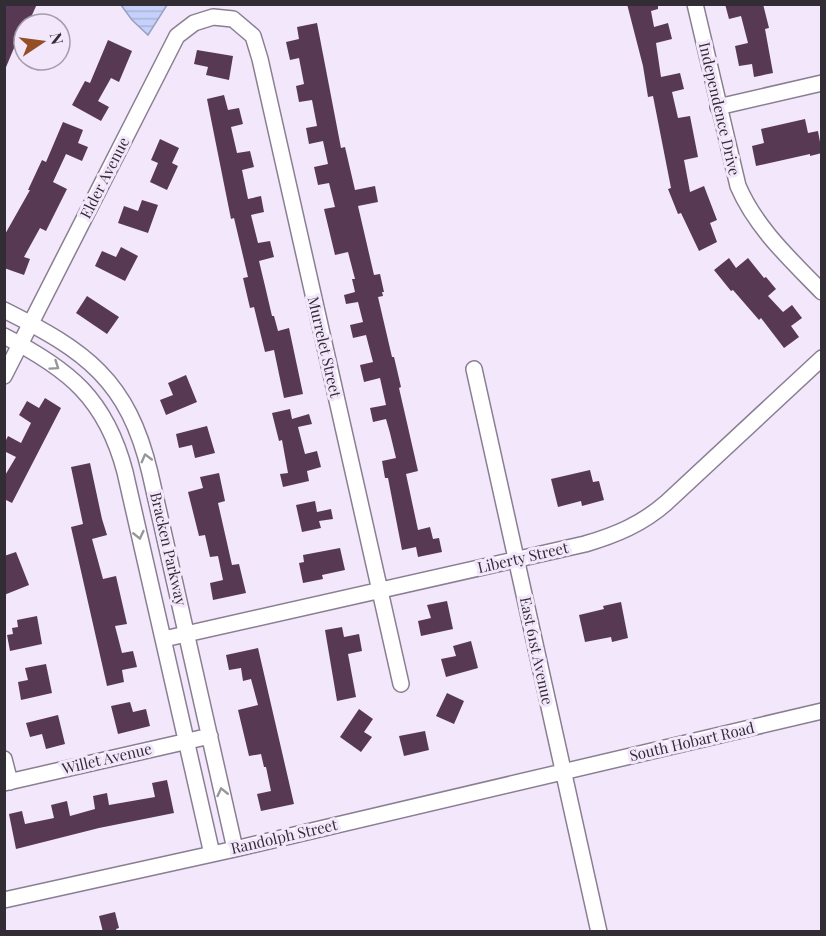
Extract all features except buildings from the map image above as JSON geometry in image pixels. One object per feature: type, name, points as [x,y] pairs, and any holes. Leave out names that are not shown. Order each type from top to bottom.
[{"type":"street","name":"Independence Drive","points":[[695,4],[732,168],[745,202],[768,235],[822,292]]},
{"type":"street","name":"Elder Avenue","points":[[4,376],[177,36],[194,23],[213,17],[233,19]]},
{"type":"street","name":"Murrelet Street","points":[[233,19],[253,36],[260,59],[400,684]]},
{"type":"street","points":[[718,107],[822,83]]},
{"type":"street","name":"Bracken Parkway","points":[[4,310],[60,339],[90,362],[108,380],[128,409],[146,456],[235,849]]},
{"type":"street","name":"Bracken Parkway","points":[[4,336],[48,361],[75,380],[108,425],[125,472],[212,854]]},
{"type":"street","name":"Liberty Street","points":[[164,639],[516,560],[606,538],[624,531],[652,514],[822,358]]},
{"type":"street","name":"East 61st Avenue","points":[[474,369],[599,932]]},
{"type":"street","name":"South Hobart Road","points":[[562,773],[822,711]]},
{"type":"street","name":"Willet Avenue","points":[[7,782],[210,736]]},
{"type":"street","points":[[4,759],[7,782]]},
{"type":"street","name":"Randolph Street","points":[[4,900],[562,773]]},
{"type":"water","points":[[121,5],[167,5],[148,35],[132,20]]}]
